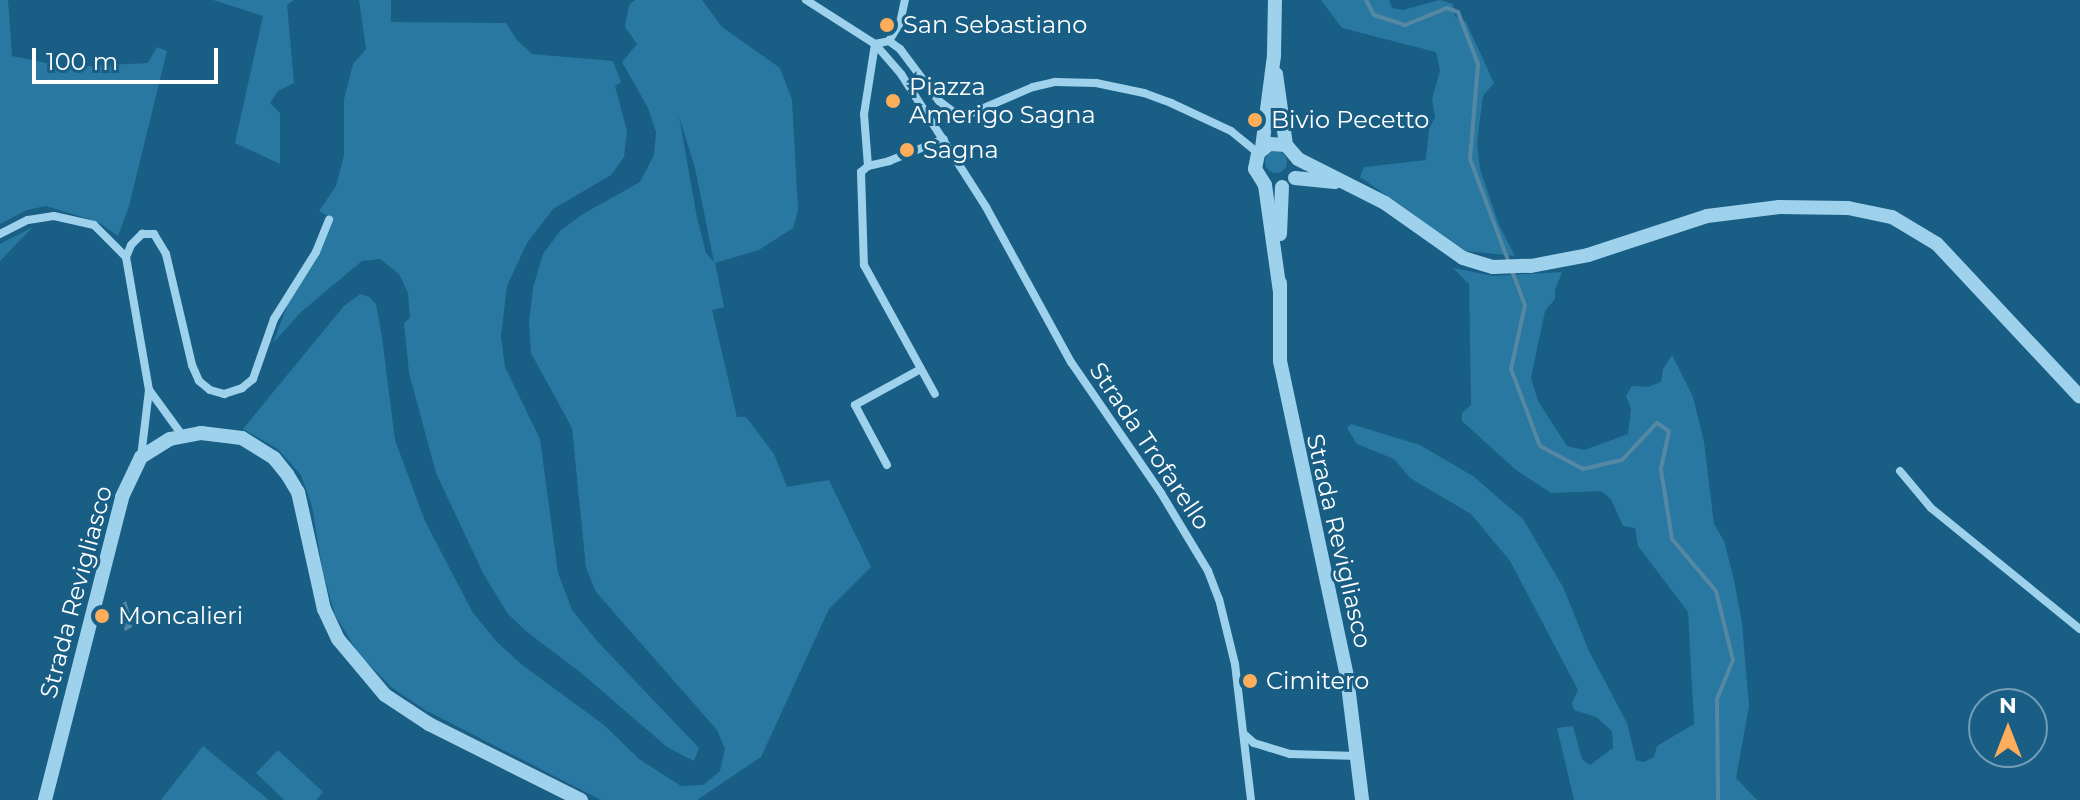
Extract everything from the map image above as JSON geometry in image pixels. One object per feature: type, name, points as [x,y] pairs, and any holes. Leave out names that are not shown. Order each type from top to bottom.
[{"type":"street","points":[[806,0],[875,44],[901,74],[944,139],[868,166],[861,172],[864,265],[935,394]]},
{"type":"street","points":[[875,44],[889,41],[900,23],[905,0]]},
{"type":"street","points":[[1275,0],[1274,55],[1286,145],[1298,159],[1385,203],[1463,258],[1493,267],[1531,266],[1588,255],[1707,216],[1793,207],[1848,208],[1892,217],[1937,244],[2080,397]]},
{"type":"street","points":[[889,41],[909,59],[939,101],[956,114],[972,113],[1019,91],[1044,84],[1096,83],[1144,93],[1171,103],[1231,131],[1260,150],[1269,144],[1286,145]]},
{"type":"street","points":[[868,166],[864,114],[875,44]]},
{"type":"street","name":"Strada Revigliasco","points":[[1274,55],[1255,169],[1265,185],[1280,292]]},
{"type":"street","name":"Strada Trofarello","points":[[944,139],[986,207],[1071,362],[1161,493],[1208,571],[1226,624],[1245,734],[1251,800]]},
{"type":"street","points":[[1295,178],[1298,159]]},
{"type":"street","points":[[1265,185],[1282,187],[1295,178],[1347,184]]},
{"type":"street","name":"Strada Revigliasco","points":[[1282,187],[1280,361],[1347,677],[1362,800]]},
{"type":"street","points":[[0,234],[28,220],[54,216],[94,225],[126,257],[149,390],[141,457]]},
{"type":"street","points":[[126,257],[142,234],[154,234],[166,254],[192,365],[199,381],[210,390],[224,394],[242,388],[253,379],[274,319],[316,252],[329,220]]},
{"type":"street","points":[[887,465],[855,405],[921,369]]},
{"type":"street","points":[[149,390],[182,435]]},
{"type":"street","points":[[141,457],[182,435],[223,433],[260,447],[274,458],[298,492],[324,609],[338,639],[385,695],[429,724],[581,800]]},
{"type":"street","name":"Strada Revigliasco","points":[[45,800],[122,497],[141,457]]},
{"type":"street","points":[[1900,471],[1931,508],[2080,629]]},
{"type":"street","points":[[1245,734],[1254,743],[1290,754],[1357,756]]},
{"type":"shaded area","points":[[0,0],[8,0],[12,56],[66,67],[148,63],[157,47],[167,51],[129,206],[118,236],[98,222],[46,206],[27,210],[0,224]]},
{"type":"shaded area","points":[[213,0],[294,0],[287,5],[294,83],[278,91],[270,103],[280,113],[280,164],[235,143],[263,16]]},
{"type":"shaded area","points":[[359,0],[391,0],[391,22],[506,23],[517,40],[532,54],[613,61],[621,82],[615,86],[627,131],[624,157],[611,175],[553,209],[527,243],[507,286],[501,336],[505,367],[540,439],[558,573],[572,610],[597,641],[699,748],[694,761],[667,747],[580,672],[527,632],[508,614],[484,575],[436,473],[409,373],[404,323],[410,318],[408,293],[399,274],[380,259],[362,261],[301,312],[273,343],[289,301],[313,264],[333,219],[319,211],[336,186],[344,155],[344,99],[353,64],[366,49]]},
{"type":"shaded area","points":[[635,0],[702,0],[722,27],[780,68],[792,100],[798,211],[793,228],[759,250],[715,263],[724,307],[712,310],[737,417],[746,417],[774,454],[787,487],[829,480],[871,567],[829,609],[761,757],[697,800],[601,800],[425,710],[391,687],[358,653],[335,615],[323,573],[312,506],[301,475],[278,449],[243,429],[344,306],[360,294],[369,297],[376,304],[382,337],[395,440],[425,521],[473,613],[521,664],[604,725],[639,759],[681,786],[703,785],[720,771],[725,749],[717,730],[596,592],[586,568],[572,428],[531,353],[529,322],[533,288],[543,254],[560,231],[583,214],[640,182],[654,155],[656,132],[648,108],[622,62],[637,44],[625,27],[629,5]],"holes":[[[679,116],[695,168],[714,262],[706,253],[697,218]]]},
{"type":"shaded area","points":[[1321,0],[1389,0],[1392,8],[1403,10],[1440,0],[1453,4],[1455,16],[1466,22],[1494,83],[1483,96],[1477,143],[1480,169],[1499,225],[1515,256],[1466,251],[1360,177],[1364,167],[1426,160],[1429,129],[1435,117],[1432,99],[1440,71],[1436,52],[1342,28]]},
{"type":"shaded area","points":[[1276,151],[1284,154],[1287,162],[1284,170],[1276,173],[1268,170],[1265,162],[1268,154]]},
{"type":"shaded area","points":[[33,227],[0,261],[0,244]]},
{"type":"shaded area","points":[[1453,268],[1493,276],[1562,272],[1555,299],[1545,311],[1531,378],[1538,401],[1567,446],[1584,450],[1628,434],[1631,409],[1626,396],[1632,386],[1648,387],[1661,382],[1663,369],[1672,355],[1693,397],[1704,442],[1714,524],[1724,541],[1734,580],[1742,623],[1749,706],[1736,778],[1757,800],[1574,800],[1557,728],[1573,726],[1582,759],[1590,765],[1613,748],[1612,731],[1596,717],[1574,710],[1572,703],[1578,690],[1510,561],[1471,514],[1410,478],[1394,459],[1357,444],[1347,428],[1351,424],[1420,445],[1473,476],[1523,519],[1563,587],[1589,651],[1627,723],[1636,760],[1644,762],[1654,757],[1657,746],[1694,724],[1688,612],[1638,546],[1635,528],[1623,526],[1611,499],[1601,491],[1551,493],[1516,470],[1462,421],[1462,413],[1471,405],[1469,284]]},
{"type":"shaded area","points":[[126,601],[132,627],[125,631],[118,607]]},
{"type":"shaded area","points":[[203,746],[269,800],[161,800]]},
{"type":"shaded area","points":[[278,750],[323,792],[316,800],[284,800],[256,773]]},
{"type":"waterway","points":[[1366,0],[1374,15],[1405,25],[1447,8],[1458,12],[1478,64],[1470,159],[1525,305],[1511,369],[1540,446],[1583,469],[1622,460],[1657,423],[1669,431],[1661,470],[1672,539],[1716,591],[1733,660],[1717,699],[1718,800]]},
{"type":"place","name":"San Sebastiano","points":[[887,25]]},
{"type":"place","name":"Piazza Amerigo Sagna","points":[[893,101]]},
{"type":"place","name":"Bivio Pecetto","points":[[1255,120]]},
{"type":"place","name":"Sagna","points":[[907,150]]},
{"type":"place","name":"Moncalieri","points":[[102,616]]},
{"type":"place","name":"Cimitero","points":[[1250,681]]}]
